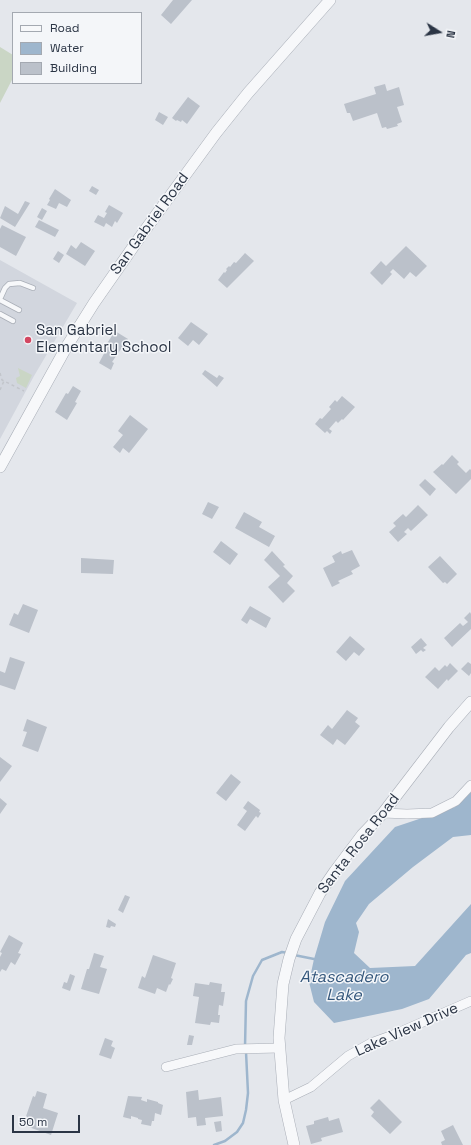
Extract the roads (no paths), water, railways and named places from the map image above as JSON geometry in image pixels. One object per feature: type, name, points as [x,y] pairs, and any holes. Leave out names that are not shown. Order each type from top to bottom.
[{"type":"street","name":"San Gabriel Road","points":[[0,468],[67,346],[94,303],[144,232],[216,133],[248,93],[330,0]]},
{"type":"street","name":"Santa Rosa Road","points":[[294,1145],[284,1100],[279,1048],[283,984],[289,959],[296,940],[320,893],[335,871],[362,835],[383,813],[449,727],[471,702]]},
{"type":"street","points":[[383,813],[432,813],[456,801],[471,785]]},
{"type":"street","name":"Lake View Drive","points":[[284,1100],[311,1087],[348,1056],[371,1043],[471,1001]]},
{"type":"street","points":[[166,1067],[236,1049],[279,1048]]},
{"type":"lane","points":[[19,310],[0,299],[5,288],[9,284],[20,283],[33,288]]},
{"type":"lane","points":[[0,314],[13,321]]},
{"type":"water","name":"Atascadero Lake","points":[[471,792],[471,835],[453,837],[413,867],[369,904],[356,923],[359,932],[354,953],[370,968],[415,966],[471,904],[471,953],[466,955],[429,999],[402,1009],[334,1023],[314,1002],[309,982],[325,922],[345,881],[395,827],[455,807]]},
{"type":"waterway","points":[[245,1047],[246,1001],[253,976],[262,960],[282,952],[288,953]]},
{"type":"waterway","points":[[294,955],[314,959]]},
{"type":"waterway","points":[[214,1145],[225,1141],[237,1132],[243,1123],[248,1093],[246,1052]]},
{"type":"place","name":"San Gabriel Elementary School","points":[[28,340]]}]
